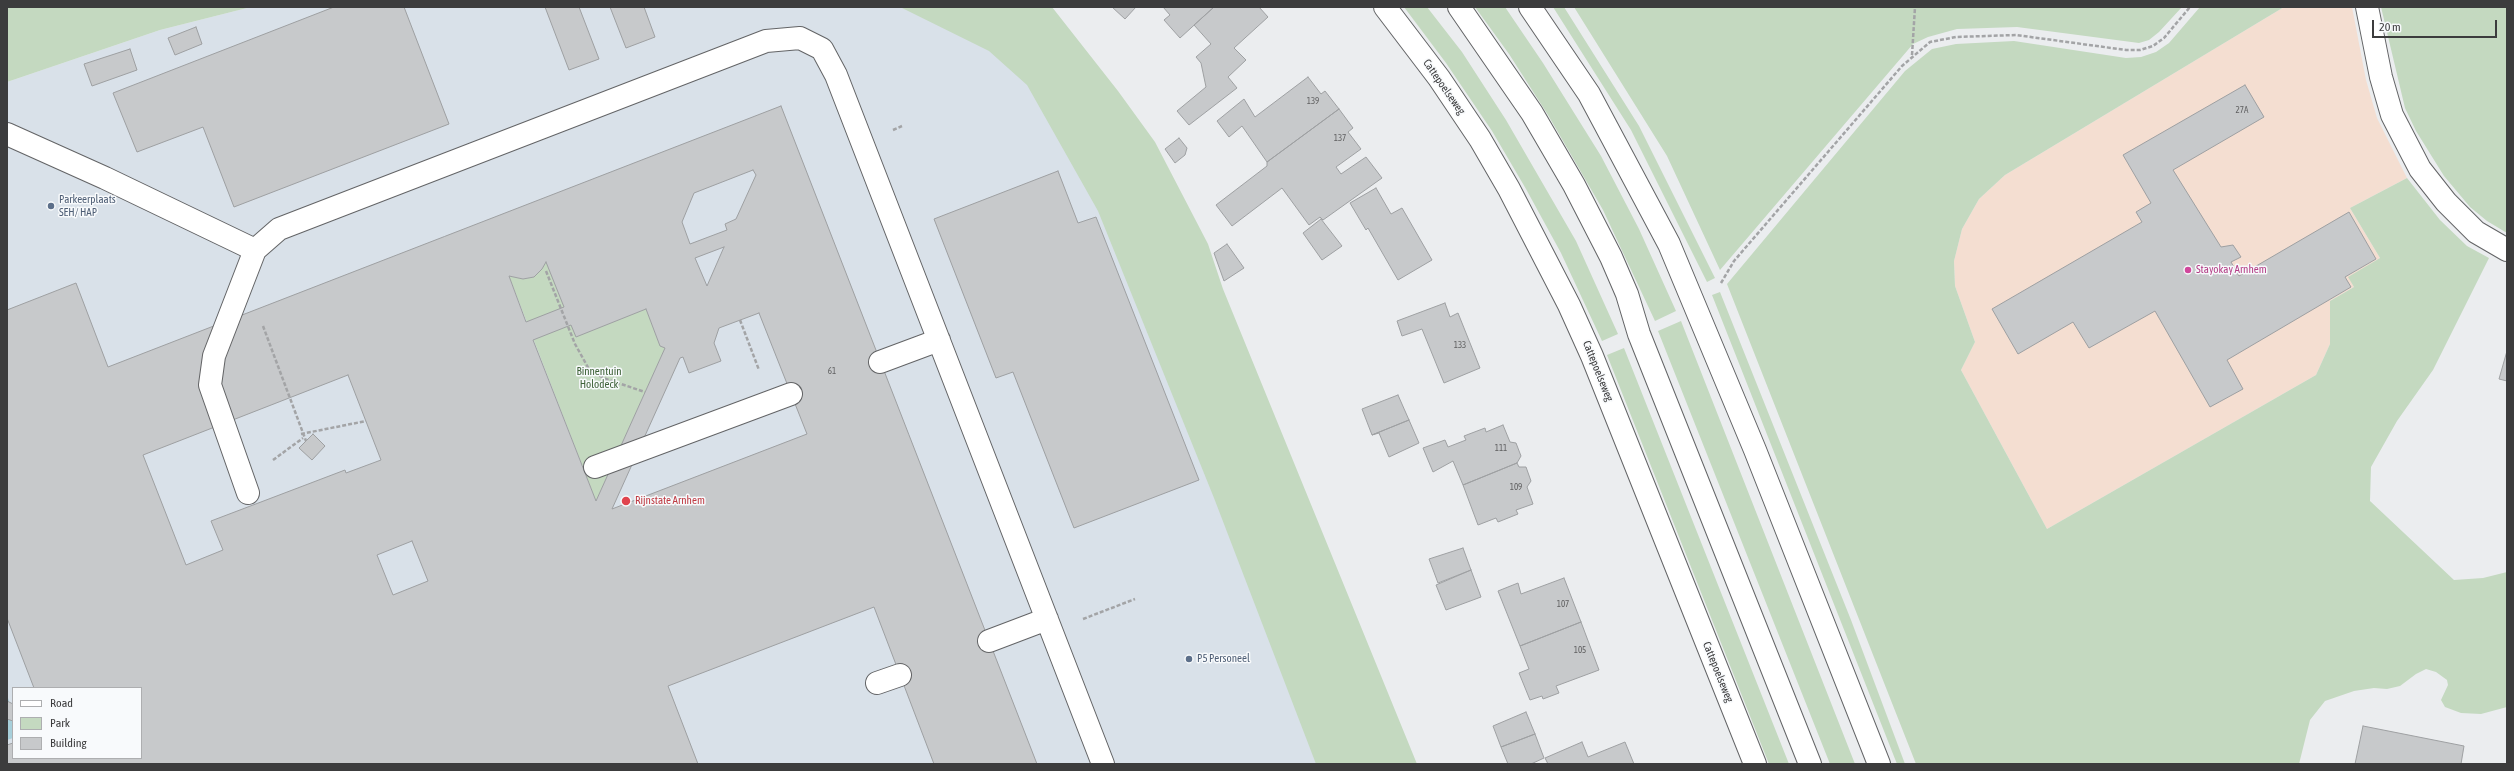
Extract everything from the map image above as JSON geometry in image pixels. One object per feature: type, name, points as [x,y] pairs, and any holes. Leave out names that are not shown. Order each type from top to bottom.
[{"type":"street","name":"Cattepoelseweg","points":[[1385,7],[1439,78],[1480,139],[1569,305],[1592,356],[1755,764]]},
{"type":"street","points":[[1459,7],[1532,113],[1574,185],[1611,257],[1627,294],[1639,334],[1810,764]]},
{"type":"street","points":[[1530,7],[1589,94],[1669,244],[1752,443],[1879,764]]},
{"type":"street","points":[[2367,7],[2381,77],[2392,115],[2420,169],[2446,202],[2476,232],[2507,250]]},
{"type":"street","points":[[248,494],[210,385],[214,356],[255,250],[279,229],[766,41],[800,38],[822,49],[836,75],[1048,618],[1103,764]]},
{"type":"street","points":[[7,134],[105,178],[255,250]]},
{"type":"street","points":[[880,362],[939,340]]},
{"type":"street","points":[[595,467],[781,398]]},
{"type":"street","points":[[989,641],[1048,618]]},
{"type":"street","points":[[877,683],[900,674]]},
{"type":"path","points":[[1912,56],[1915,7]]},
{"type":"path","points":[[1728,271],[1734,261],[1912,56],[1930,42],[1943,38],[2016,34],[2126,50],[2140,50],[2153,46],[2164,38],[2190,7]]},
{"type":"path","points":[[546,271],[575,344],[590,371],[606,379],[645,392]]},
{"type":"path","points":[[245,276],[301,434],[306,441]]},
{"type":"path","points":[[740,320],[781,398]]},
{"type":"path","points":[[301,434],[366,421]]},
{"type":"path","points":[[271,461],[303,438]]},
{"type":"path","points":[[1082,620],[1136,599]]},
{"type":"shaded area","name":"Rijnstate Arnhem","points":[[251,7],[900,7],[995,21],[1183,314],[1333,764],[7,764],[7,82],[160,30]]},
{"type":"shaded area","points":[[2284,7],[2352,7],[2366,80],[2377,118],[2407,178],[2350,208],[2380,258],[2349,277],[2354,287],[2330,301],[2330,344],[2316,375],[2047,529],[1961,370],[1975,342],[1955,286],[1954,261],[1962,229],[1979,199],[2005,175]]},
{"type":"green space","points":[[7,7],[251,7],[160,30],[7,82]]},
{"type":"green space","points":[[900,7],[1052,7],[1118,91],[1155,142],[1208,244],[1223,289],[1417,764],[1316,764],[1214,498],[1098,211],[1027,85],[989,51]]},
{"type":"green space","points":[[1404,7],[1427,7],[1462,52],[1506,120],[1576,241],[1618,334],[1602,341],[1561,253],[1492,131],[1446,63]]},
{"type":"green space","points":[[1475,7],[1505,7],[1543,63],[1601,156],[1639,229],[1676,311],[1655,321],[1603,210],[1548,115],[1509,54]]},
{"type":"green space","points":[[1553,7],[1564,7],[1639,126],[1715,278],[1707,282],[1631,130]]},
{"type":"green space","points":[[1574,7],[2182,7],[2159,32],[2149,40],[2139,43],[2017,27],[1957,29],[1928,37],[1913,44],[1720,270],[1667,156]]},
{"type":"green space","points":[[2200,7],[2284,7],[2005,175],[1979,199],[1962,229],[1954,261],[1955,286],[1975,342],[1961,370],[2047,529],[2316,375],[2330,344],[2330,301],[2354,287],[2348,277],[2380,258],[2350,208],[2407,178],[2440,220],[2467,246],[2489,258],[2433,370],[2397,421],[2371,467],[2370,501],[2454,580],[2483,578],[2507,572],[2507,707],[2481,714],[2461,713],[2445,707],[2441,700],[2448,685],[2447,680],[2436,672],[2426,669],[2416,674],[2400,686],[2387,689],[2374,688],[2354,691],[2325,701],[2310,720],[2299,764],[1916,764],[1727,284],[1905,71],[1932,49],[1956,44],[2014,41],[2126,58],[2141,57],[2156,52],[2169,43]]},
{"type":"green space","points":[[2381,7],[2507,7],[2507,233],[2487,221],[2470,207],[2444,176],[2416,131],[2405,108]]},
{"type":"green space","name":"Binnentuin Holodeck","points":[[546,262],[576,336],[646,309],[660,346],[665,348],[596,501],[509,276],[523,279],[534,277],[542,269]]},
{"type":"green space","points":[[1720,292],[1851,620],[1905,764],[1897,764],[1712,295]]},
{"type":"green space","points":[[1681,321],[1855,764],[1830,764],[1658,331]]},
{"type":"green space","points":[[1624,348],[1789,764],[1769,764],[1607,355]]},
{"type":"water","points":[[7,695],[12,710],[12,738],[7,740]]},
{"type":"building","points":[[334,7],[404,7],[449,124],[234,207],[203,127],[137,152],[113,93]]},
{"type":"building","points":[[545,7],[579,7],[599,59],[569,70]]},
{"type":"building","points":[[610,7],[644,7],[655,37],[626,48]]},
{"type":"building","points":[[1112,7],[1136,7],[1125,19]]},
{"type":"building","points":[[1163,7],[1214,7],[1180,38],[1164,20],[1170,15]]},
{"type":"building","points":[[1214,7],[1259,7],[1268,17],[1234,48],[1246,60],[1228,77],[1237,88],[1189,125],[1177,111],[1206,87],[1201,63],[1196,57],[1211,44],[1194,25]]},
{"type":"building","points":[[196,27],[202,44],[175,55],[168,38]]},
{"type":"building","points":[[130,49],[137,70],[92,86],[84,64]]},
{"type":"building","points":[[1308,77],[1321,94],[1325,91],[1339,109],[1267,162],[1242,126],[1229,137],[1217,121],[1244,99],[1255,117]]},
{"type":"building","points":[[2245,85],[2264,117],[2173,170],[2221,247],[2233,245],[2241,257],[2231,262],[2239,276],[2349,212],[2376,259],[2345,277],[2351,287],[2227,360],[2243,389],[2210,407],[2155,311],[2089,348],[2073,322],[2018,354],[1992,309],[2142,222],[2136,212],[2151,203],[2123,155]]},
{"type":"building","points":[[781,106],[1037,764],[934,764],[874,607],[668,686],[698,764],[7,764],[7,745],[12,743],[12,759],[142,759],[142,687],[34,687],[7,618],[7,310],[76,283],[108,367]],"holes":[[[753,170],[756,175],[736,219],[725,224],[727,230],[690,244],[682,222],[694,193]],[[724,247],[707,286],[695,258]],[[546,262],[564,307],[526,322],[509,276],[523,279],[534,277],[542,269]],[[646,309],[660,346],[665,348],[596,501],[533,340],[571,325],[576,337]],[[759,313],[807,434],[612,509],[680,358],[683,357],[689,373],[721,361],[714,343],[719,328]],[[348,375],[381,460],[346,473],[345,470],[211,521],[223,550],[186,565],[143,455]],[[412,541],[428,581],[393,595],[377,555]]]},
{"type":"building","points":[[1339,109],[1353,128],[1348,132],[1361,149],[1336,167],[1341,174],[1366,157],[1382,178],[1323,220],[1320,217],[1309,225],[1282,188],[1232,226],[1216,205],[1267,166],[1267,162]]},
{"type":"building","points":[[1179,138],[1187,148],[1185,155],[1175,163],[1165,149]]},
{"type":"building","points":[[1058,171],[1078,223],[1096,217],[1199,480],[1074,528],[1013,372],[996,378],[934,219]]},
{"type":"building","points":[[1376,188],[1391,214],[1402,208],[1432,260],[1398,280],[1368,228],[1366,230],[1350,203]]},
{"type":"building","points":[[1321,219],[1342,246],[1322,260],[1303,233]]},
{"type":"building","points":[[1227,244],[1244,268],[1224,281],[1214,253]]},
{"type":"building","points":[[1445,303],[1450,317],[1458,313],[1480,368],[1444,383],[1422,329],[1402,336],[1397,321]]},
{"type":"building","points":[[2507,351],[2507,381],[2499,379]]},
{"type":"building","points":[[1398,395],[1409,420],[1372,435],[1362,409]]},
{"type":"building","points":[[1409,420],[1419,443],[1389,457],[1379,433],[1372,435]]},
{"type":"building","points":[[1503,425],[1510,442],[1516,443],[1521,456],[1517,463],[1463,485],[1453,461],[1433,472],[1423,448],[1445,440],[1448,447],[1466,440],[1464,436],[1485,428],[1486,432]]},
{"type":"building","points":[[313,434],[325,446],[312,460],[299,448]]},
{"type":"building","points":[[1517,463],[1519,467],[1526,467],[1531,481],[1527,487],[1533,504],[1516,510],[1518,514],[1498,522],[1496,518],[1478,525],[1463,485]]},
{"type":"building","points":[[1463,548],[1471,570],[1438,583],[1429,559]]},
{"type":"building","points":[[1471,570],[1481,597],[1446,610],[1436,585]]},
{"type":"building","points":[[1564,578],[1581,622],[1520,646],[1498,591],[1518,583],[1521,594]]},
{"type":"building","points":[[1581,622],[1599,670],[1556,686],[1559,693],[1543,699],[1542,696],[1530,700],[1519,673],[1529,669],[1520,646]]},
{"type":"building","points":[[7,701],[12,704],[12,721],[7,719]]},
{"type":"building","points":[[1526,712],[1535,734],[1501,747],[1493,726]]},
{"type":"building","points":[[2363,726],[2464,746],[2461,764],[2355,764]]},
{"type":"building","points":[[1535,734],[1544,758],[1531,764],[1508,764],[1501,747]]},
{"type":"building","points":[[1582,742],[1588,757],[1625,742],[1634,764],[1548,764],[1545,758]]},
{"type":"place","name":"Parkeerplaats SEH/ HAP","points":[[51,206]]},
{"type":"place","name":"Stayokay Arnhem","points":[[2188,270]]},
{"type":"place","name":"Rijnstate Arnhem","points":[[626,501]]},
{"type":"place","name":"P5 Personeel","points":[[1189,659]]}]
